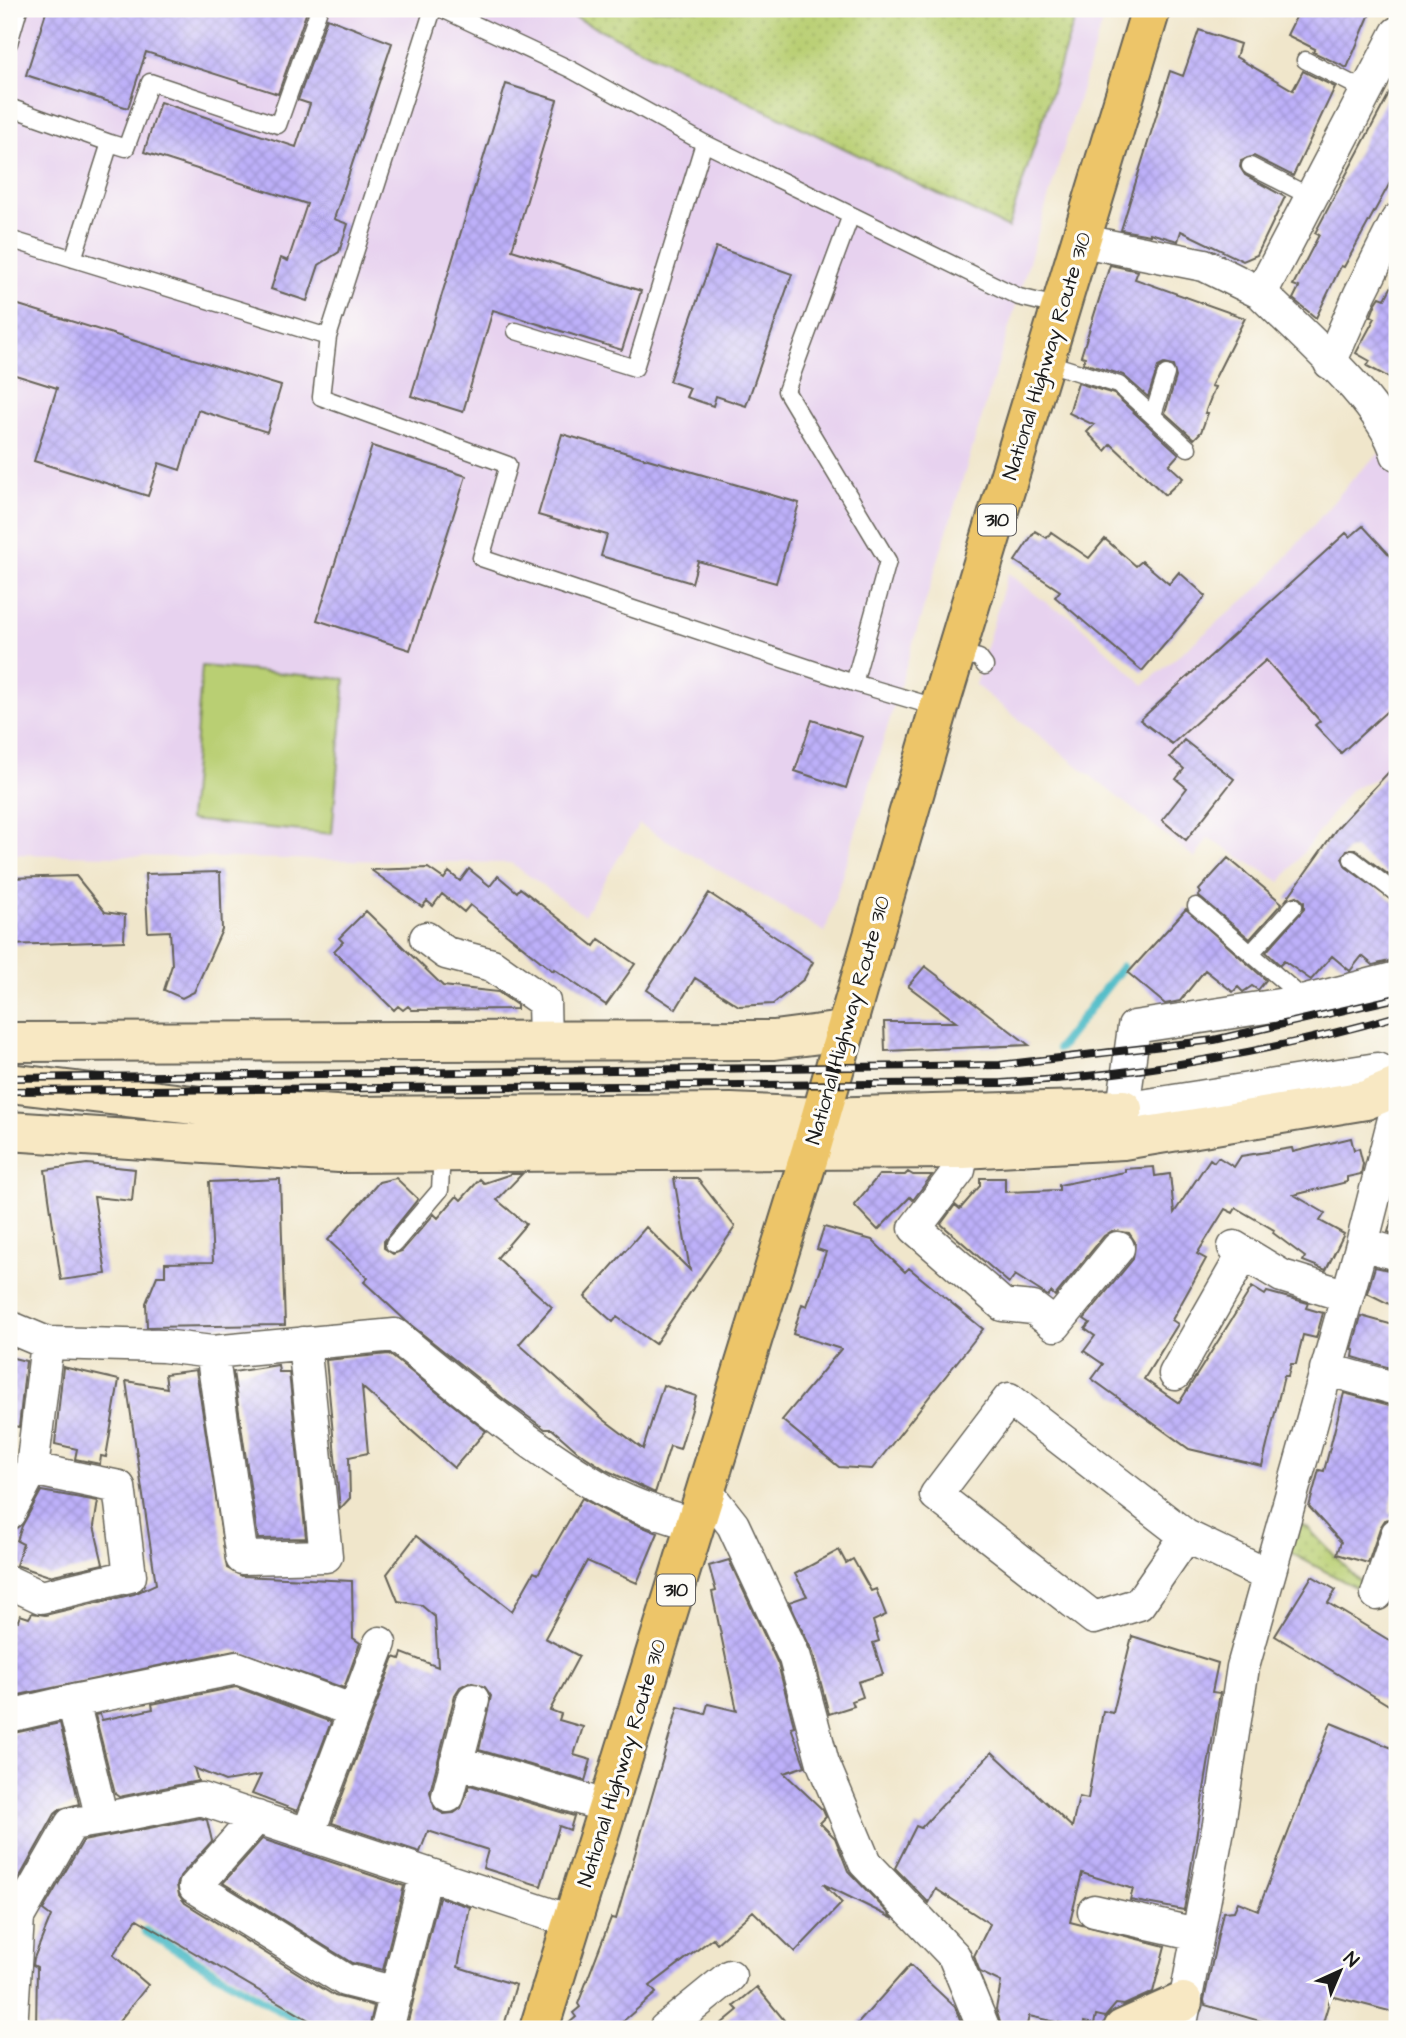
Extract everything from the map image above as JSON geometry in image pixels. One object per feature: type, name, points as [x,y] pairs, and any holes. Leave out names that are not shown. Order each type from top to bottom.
[{"type":"highway","name":"National Highway Route 310","points":[[539,2029],[702,1508],[939,708],[971,659],[1045,362],[1152,9]]},
{"type":"street","points":[[1261,293],[1397,33]]},
{"type":"street","points":[[1330,363],[1397,220]]},
{"type":"street","points":[[1083,241],[1204,265],[1261,293],[1370,403],[1394,442],[1397,454]]},
{"type":"street","points":[[426,938],[446,953],[492,965],[544,1002],[545,1041]]},
{"type":"street","points":[[1123,1125],[1134,1027],[1306,1001],[1397,978]]},
{"type":"street","points":[[9,1042],[775,1040],[843,1031]]},
{"type":"street","points":[[9,1131],[339,1153],[442,1153],[815,1133],[1123,1125],[1377,1069],[1397,1081]]},
{"type":"street","points":[[9,1083],[201,1106],[350,1116],[731,1114],[815,1133],[963,1149],[1123,1125],[1366,1100],[1397,1087]]},
{"type":"street","points":[[1123,2029],[1182,2016],[1219,1824],[1243,1667],[1362,1244],[1397,1107]]},
{"type":"street","points":[[963,1149],[959,1170],[915,1228],[1003,1305],[1033,1308],[1055,1325],[1118,1248]]},
{"type":"street","points":[[1362,1244],[1397,1254]]},
{"type":"street","points":[[1175,1374],[1239,1250],[1282,1276],[1347,1296]]},
{"type":"street","points":[[9,1328],[47,1343],[163,1346],[212,1352],[395,1335],[475,1401],[598,1487],[671,1518],[702,1508],[733,1525],[794,1658],[823,1763],[865,1863],[954,1956],[984,2029]]},
{"type":"street","points":[[9,1513],[32,1469],[47,1343]]},
{"type":"street","points":[[212,1352],[242,1558],[326,1556],[304,1343]]},
{"type":"street","points":[[1326,1369],[1397,1389]]},
{"type":"street","points":[[1186,1536],[1139,1604],[1094,1618],[936,1495],[1009,1399],[1186,1536],[1267,1575]]},
{"type":"street","points":[[9,1582],[41,1597],[130,1576],[119,1486],[32,1469]]},
{"type":"street","points":[[1377,1594],[1397,1534]]},
{"type":"street","points":[[308,1834],[380,1643]]},
{"type":"street","points":[[9,1716],[237,1668],[354,1711]]},
{"type":"street","points":[[448,1796],[473,1700]]},
{"type":"street","points":[[73,1701],[102,1819]]},
{"type":"street","points":[[456,1762],[609,1807]]},
{"type":"street","points":[[11,2029],[19,1917],[71,1824],[201,1799],[573,1922]]},
{"type":"street","points":[[257,1817],[195,1887],[345,1980],[397,1993]]},
{"type":"street","points":[[387,2029],[426,1874]]},
{"type":"street","points":[[1094,1911],[1197,1934]]},
{"type":"street","points":[[665,2029],[730,1976]]},
{"type":"lane","points":[[9,43],[19,9]]},
{"type":"lane","points":[[9,107],[126,148],[150,82],[278,125],[318,9]]},
{"type":"lane","points":[[433,9],[328,337],[321,397],[508,465],[481,558],[854,683],[939,708]]},
{"type":"lane","points":[[442,9],[570,69],[704,143],[1018,297],[1061,307]]},
{"type":"lane","points":[[1305,60],[1366,91]]},
{"type":"lane","points":[[73,259],[110,142]]},
{"type":"lane","points":[[516,331],[635,368],[704,143]]},
{"type":"lane","points":[[1250,166],[1311,197]]},
{"type":"lane","points":[[851,215],[786,391],[888,561],[854,683]]},
{"type":"lane","points":[[9,239],[328,337]]},
{"type":"lane","points":[[1045,362],[1119,385],[1188,448]]},
{"type":"lane","points":[[1153,415],[1166,374]]},
{"type":"lane","points":[[1352,859],[1397,894]]},
{"type":"lane","points":[[1251,953],[1294,905]]},
{"type":"lane","points":[[1196,906],[1306,1001]]},
{"type":"lane","points":[[394,1244],[440,1190],[442,1153]]},
{"type":"shaded area","points":[[9,9],[1106,9],[825,932],[639,824],[584,915],[511,863],[9,854]]},
{"type":"shaded area","points":[[1382,451],[1397,471],[1397,769],[1350,790],[1281,882],[1208,838],[1195,858],[975,685],[1008,573],[1053,608],[1070,616],[1144,685],[1265,582],[1357,474]]},
{"type":"shaded area","points":[[1203,1980],[1329,2018],[1328,2029],[1194,2028]]},
{"type":"green space","points":[[558,9],[1078,9],[1008,228]]},
{"type":"green space","points":[[202,666],[345,679],[332,834],[189,820]]},
{"type":"green space","points":[[1298,1523],[1308,1528],[1363,1585],[1360,1590],[1289,1552]]},
{"type":"building","points":[[47,9],[307,11],[278,94],[146,52],[128,108],[26,75]]},
{"type":"building","points":[[1300,9],[1372,9],[1347,68],[1313,52],[1315,49],[1287,35]]},
{"type":"building","points":[[327,18],[392,43],[334,219],[348,224],[339,252],[319,265],[307,301],[271,289],[281,258],[288,261],[307,204],[144,152],[160,102],[296,147],[310,104],[298,100]]},
{"type":"building","points":[[1199,30],[1240,44],[1236,57],[1293,90],[1303,71],[1335,87],[1293,176],[1254,156],[1241,161],[1240,167],[1245,175],[1285,197],[1257,255],[1243,261],[1181,231],[1178,241],[1150,233],[1121,230],[1170,71],[1183,76]]},
{"type":"building","points":[[1397,79],[1397,170],[1344,267],[1341,266],[1316,318],[1293,299],[1299,287],[1293,285],[1319,235],[1315,233]]},
{"type":"building","points":[[506,84],[557,100],[512,250],[641,291],[622,350],[493,310],[463,412],[411,396]]},
{"type":"building","points":[[716,247],[792,274],[746,406],[716,396],[713,406],[686,397],[690,388],[669,381]]},
{"type":"building","points":[[1110,265],[1138,271],[1135,279],[1245,318],[1211,386],[1215,387],[1205,413],[1208,413],[1201,432],[1194,439],[1165,413],[1176,377],[1173,366],[1164,364],[1158,367],[1148,397],[1123,375],[1083,363],[1085,357],[1081,356]]},
{"type":"building","points":[[1397,276],[1397,382],[1367,366],[1370,361],[1356,353],[1375,318],[1371,316],[1376,303],[1380,297],[1385,299]]},
{"type":"building","points":[[9,302],[281,386],[267,432],[198,410],[180,470],[159,463],[148,496],[34,461],[57,388],[9,373]]},
{"type":"building","points":[[1078,383],[1114,394],[1179,454],[1169,465],[1183,478],[1165,495],[1111,444],[1105,451],[1087,432],[1094,425],[1069,413]]},
{"type":"building","points":[[562,434],[799,503],[776,583],[698,561],[692,583],[601,556],[607,535],[538,515]]},
{"type":"building","points":[[372,446],[466,476],[410,650],[317,620]]},
{"type":"building","points":[[1363,526],[1397,563],[1397,702],[1341,753],[1315,725],[1320,721],[1266,660],[1172,744],[1140,720],[1346,533],[1350,537]]},
{"type":"building","points":[[1035,531],[1047,538],[1051,532],[1089,558],[1105,539],[1136,566],[1142,561],[1169,584],[1179,572],[1206,596],[1142,671],[1055,597],[1060,591],[1015,561]]},
{"type":"building","points":[[812,720],[863,737],[846,788],[795,771]]},
{"type":"building","points":[[1184,740],[1234,779],[1186,840],[1162,820],[1187,788],[1176,779],[1184,769],[1170,757]]},
{"type":"building","points":[[1397,763],[1397,881],[1354,849],[1347,850],[1342,858],[1346,867],[1397,904],[1397,952],[1389,961],[1373,965],[1362,956],[1350,971],[1332,956],[1311,980],[1284,961],[1280,965],[1266,952],[1304,909],[1304,902],[1297,896],[1286,900],[1337,828]]},
{"type":"building","points":[[1228,858],[1282,903],[1250,939],[1198,896],[1201,893],[1199,890]]},
{"type":"building","points":[[428,868],[444,879],[449,872],[460,881],[469,869],[490,886],[498,876],[517,892],[520,888],[594,946],[599,939],[635,964],[606,1005],[554,969],[553,971],[470,905],[464,912],[442,894],[433,906],[427,901],[422,907],[371,870]]},
{"type":"building","points":[[220,872],[222,930],[194,992],[182,998],[164,990],[172,965],[170,931],[148,932],[145,874]]},
{"type":"building","points":[[76,876],[105,912],[125,915],[124,941],[9,945],[9,878]]},
{"type":"building","points":[[709,893],[813,962],[804,979],[773,1004],[739,1006],[695,978],[676,1009],[647,990]]},
{"type":"building","points":[[1186,909],[1266,980],[1258,990],[1252,986],[1243,992],[1238,987],[1233,992],[1205,970],[1180,1001],[1165,1004],[1128,973]]},
{"type":"building","points":[[366,911],[443,986],[498,992],[517,1005],[517,1009],[412,1010],[408,1006],[403,1010],[398,1006],[394,1010],[334,951],[343,942],[339,938]]},
{"type":"building","points":[[925,966],[1029,1045],[885,1051],[884,1022],[956,1022],[908,986]]},
{"type":"building","points":[[1351,1138],[1354,1150],[1359,1148],[1363,1164],[1361,1174],[1347,1177],[1347,1182],[1294,1195],[1325,1213],[1320,1221],[1344,1234],[1326,1270],[1303,1261],[1305,1257],[1273,1233],[1274,1230],[1236,1208],[1233,1213],[1225,1209],[1197,1254],[1206,1259],[1172,1320],[1178,1324],[1144,1379],[1179,1403],[1252,1287],[1265,1295],[1267,1292],[1308,1303],[1306,1308],[1323,1313],[1316,1338],[1303,1335],[1296,1364],[1291,1364],[1288,1376],[1284,1376],[1262,1466],[1189,1449],[1092,1379],[1103,1364],[1084,1351],[1095,1336],[1085,1329],[1090,1323],[1084,1319],[1133,1259],[1135,1242],[1129,1233],[1112,1231],[1104,1236],[1055,1296],[1051,1292],[1048,1296],[1015,1275],[1009,1283],[941,1224],[955,1205],[960,1209],[980,1186],[980,1178],[1005,1178],[1005,1192],[1059,1190],[1059,1185],[1125,1172],[1125,1169],[1154,1167],[1155,1176],[1170,1174],[1174,1213],[1210,1159],[1214,1162],[1218,1157],[1234,1167],[1241,1156],[1292,1148],[1293,1152]]},
{"type":"building","points":[[87,1164],[135,1169],[132,1201],[94,1197],[106,1274],[61,1280],[45,1170]]},
{"type":"building","points":[[908,1172],[913,1175],[932,1175],[913,1200],[910,1197],[878,1230],[854,1205],[879,1175],[905,1175]]},
{"type":"building","points":[[511,1174],[522,1174],[497,1200],[526,1224],[497,1258],[552,1307],[519,1344],[603,1419],[643,1449],[663,1385],[696,1396],[680,1449],[670,1446],[655,1493],[606,1470],[577,1451],[552,1429],[545,1429],[505,1400],[406,1321],[364,1282],[368,1278],[328,1240],[379,1182],[396,1178],[418,1199],[384,1241],[384,1248],[393,1254],[402,1251],[434,1214],[438,1218],[457,1196],[461,1200],[480,1179],[484,1183]]},
{"type":"building","points":[[674,1178],[697,1178],[735,1227],[655,1344],[617,1317],[613,1322],[585,1297],[646,1227],[690,1270]]},
{"type":"building","points":[[280,1179],[285,1325],[147,1327],[146,1303],[157,1276],[165,1276],[165,1263],[213,1262],[209,1182]]},
{"type":"building","points":[[1394,1213],[1397,1214],[1397,1235],[1388,1232]]},
{"type":"building","points":[[824,1227],[872,1240],[905,1272],[909,1268],[983,1329],[872,1469],[839,1467],[782,1420],[841,1349],[793,1334],[802,1304],[807,1306],[826,1252],[817,1249]]},
{"type":"building","points":[[1375,1267],[1397,1272],[1397,1308],[1367,1293]]},
{"type":"building","points":[[1361,1316],[1397,1326],[1397,1370],[1353,1357],[1352,1349]]},
{"type":"building","points":[[389,1354],[486,1431],[454,1468],[362,1387],[368,1453],[349,1457],[350,1498],[340,1509],[326,1360]]},
{"type":"building","points":[[9,1357],[26,1361],[19,1427],[9,1425]]},
{"type":"building","points":[[278,1365],[279,1372],[289,1372],[306,1538],[258,1539],[233,1372]]},
{"type":"building","points":[[63,1367],[119,1380],[106,1457],[101,1456],[100,1464],[75,1459],[77,1449],[55,1444]]},
{"type":"building","points":[[196,1370],[227,1568],[242,1576],[352,1581],[353,1638],[360,1643],[344,1688],[234,1650],[9,1697],[9,1617],[18,1621],[20,1615],[29,1618],[32,1613],[45,1615],[134,1594],[156,1584],[126,1381],[167,1388],[165,1374]]},
{"type":"building","points":[[1344,1393],[1397,1407],[1397,1478],[1389,1513],[1397,1516],[1385,1520],[1380,1528],[1368,1563],[1337,1554],[1341,1542],[1309,1507],[1319,1470],[1324,1471]]},
{"type":"building","points":[[41,1491],[98,1501],[94,1526],[103,1564],[49,1576],[16,1565],[23,1544],[17,1541],[22,1526]]},
{"type":"building","points":[[582,1498],[613,1515],[658,1533],[637,1583],[587,1561],[545,1638],[579,1656],[550,1710],[561,1714],[559,1720],[583,1727],[574,1755],[591,1760],[585,1781],[479,1750],[491,1696],[485,1687],[469,1682],[460,1687],[455,1695],[430,1792],[435,1809],[444,1814],[454,1813],[461,1808],[470,1785],[574,1816],[570,1830],[559,1826],[541,1886],[483,1868],[488,1850],[428,1831],[420,1852],[332,1823],[394,1657],[400,1659],[402,1653],[438,1667],[435,1617],[421,1605],[398,1601],[387,1574],[416,1536],[512,1611],[534,1572],[538,1574]]},
{"type":"building","points":[[839,1550],[846,1563],[853,1559],[871,1591],[876,1589],[886,1615],[873,1621],[879,1641],[873,1643],[883,1674],[858,1682],[863,1697],[852,1701],[854,1706],[829,1714],[813,1653],[789,1602],[807,1596],[795,1574]]},
{"type":"building","points":[[729,1560],[778,1664],[794,1726],[791,1727],[805,1766],[784,1773],[823,1810],[826,1817],[820,1823],[835,1838],[848,1871],[894,1919],[823,1884],[842,1903],[795,1952],[753,1911],[717,1943],[713,1938],[650,1986],[656,1993],[614,2029],[562,2029],[576,2017],[573,2013],[580,2007],[578,2004],[611,1918],[616,1919],[678,1707],[705,1714],[708,1704],[737,1711],[712,1592],[716,1591],[709,1566]]},
{"type":"building","points":[[1312,1576],[1336,1590],[1328,1603],[1397,1645],[1397,1710],[1275,1636]]},
{"type":"building","points":[[1132,1636],[1218,1663],[1212,1692],[1220,1693],[1184,1910],[1130,1900],[1133,1889],[1082,1873],[1070,1922],[1165,1946],[1153,1992],[1124,2005],[1116,2004],[1105,2017],[1096,2015],[1094,2024],[1084,2022],[1082,2028],[1029,2016],[1026,2029],[1002,2029],[996,2009],[1001,1982],[980,1972],[974,1956],[990,1924],[936,1889],[929,1903],[895,1868],[916,1826],[921,1828],[992,1752],[1072,1827],[1079,1797],[1088,1799],[1103,1711],[1113,1713]]},
{"type":"building","points":[[236,1687],[331,1722],[297,1811],[252,1794],[261,1775],[225,1781],[194,1768],[198,1781],[119,1797],[115,1794],[95,1715],[100,1714],[102,1720],[153,1709],[152,1704]]},
{"type":"building","points":[[60,1723],[79,1804],[61,1809],[55,1814],[13,1889],[9,1886],[9,1734]]},
{"type":"building","points":[[1331,1723],[1397,1750],[1397,2013],[1331,1996],[1321,2029],[1287,2029],[1205,2005],[1204,2000],[1223,1912],[1234,1911],[1238,1902],[1258,1910]]},
{"type":"building","points":[[200,1818],[207,1820],[212,1841],[181,1875],[177,1885],[179,1895],[185,1903],[335,1996],[374,2006],[369,2029],[324,2029],[137,1919],[113,1955],[148,1985],[113,2029],[36,2029],[37,1967],[33,1965],[51,1916],[43,1910],[83,1841]]},
{"type":"building","points":[[262,1839],[404,1886],[383,1970],[352,1963],[223,1883]]},
{"type":"building","points":[[439,1897],[470,1907],[458,1967],[516,1985],[503,2029],[406,2029]]},
{"type":"building","points":[[910,1965],[955,2007],[964,2029],[853,2029]]},
{"type":"building","points":[[757,1987],[784,2020],[772,2029],[715,2029],[738,2010],[734,2006]]},
{"type":"waterway","points":[[1059,1048],[1122,967]]},
{"type":"waterway","points":[[145,1931],[312,2029]]},
{"type":"railway","points":[[9,1078],[1000,1065],[1214,1040],[1397,998]]},
{"type":"railway","points":[[9,1091],[1002,1083],[1102,1074],[1201,1060],[1300,1041],[1397,1016]]}]
